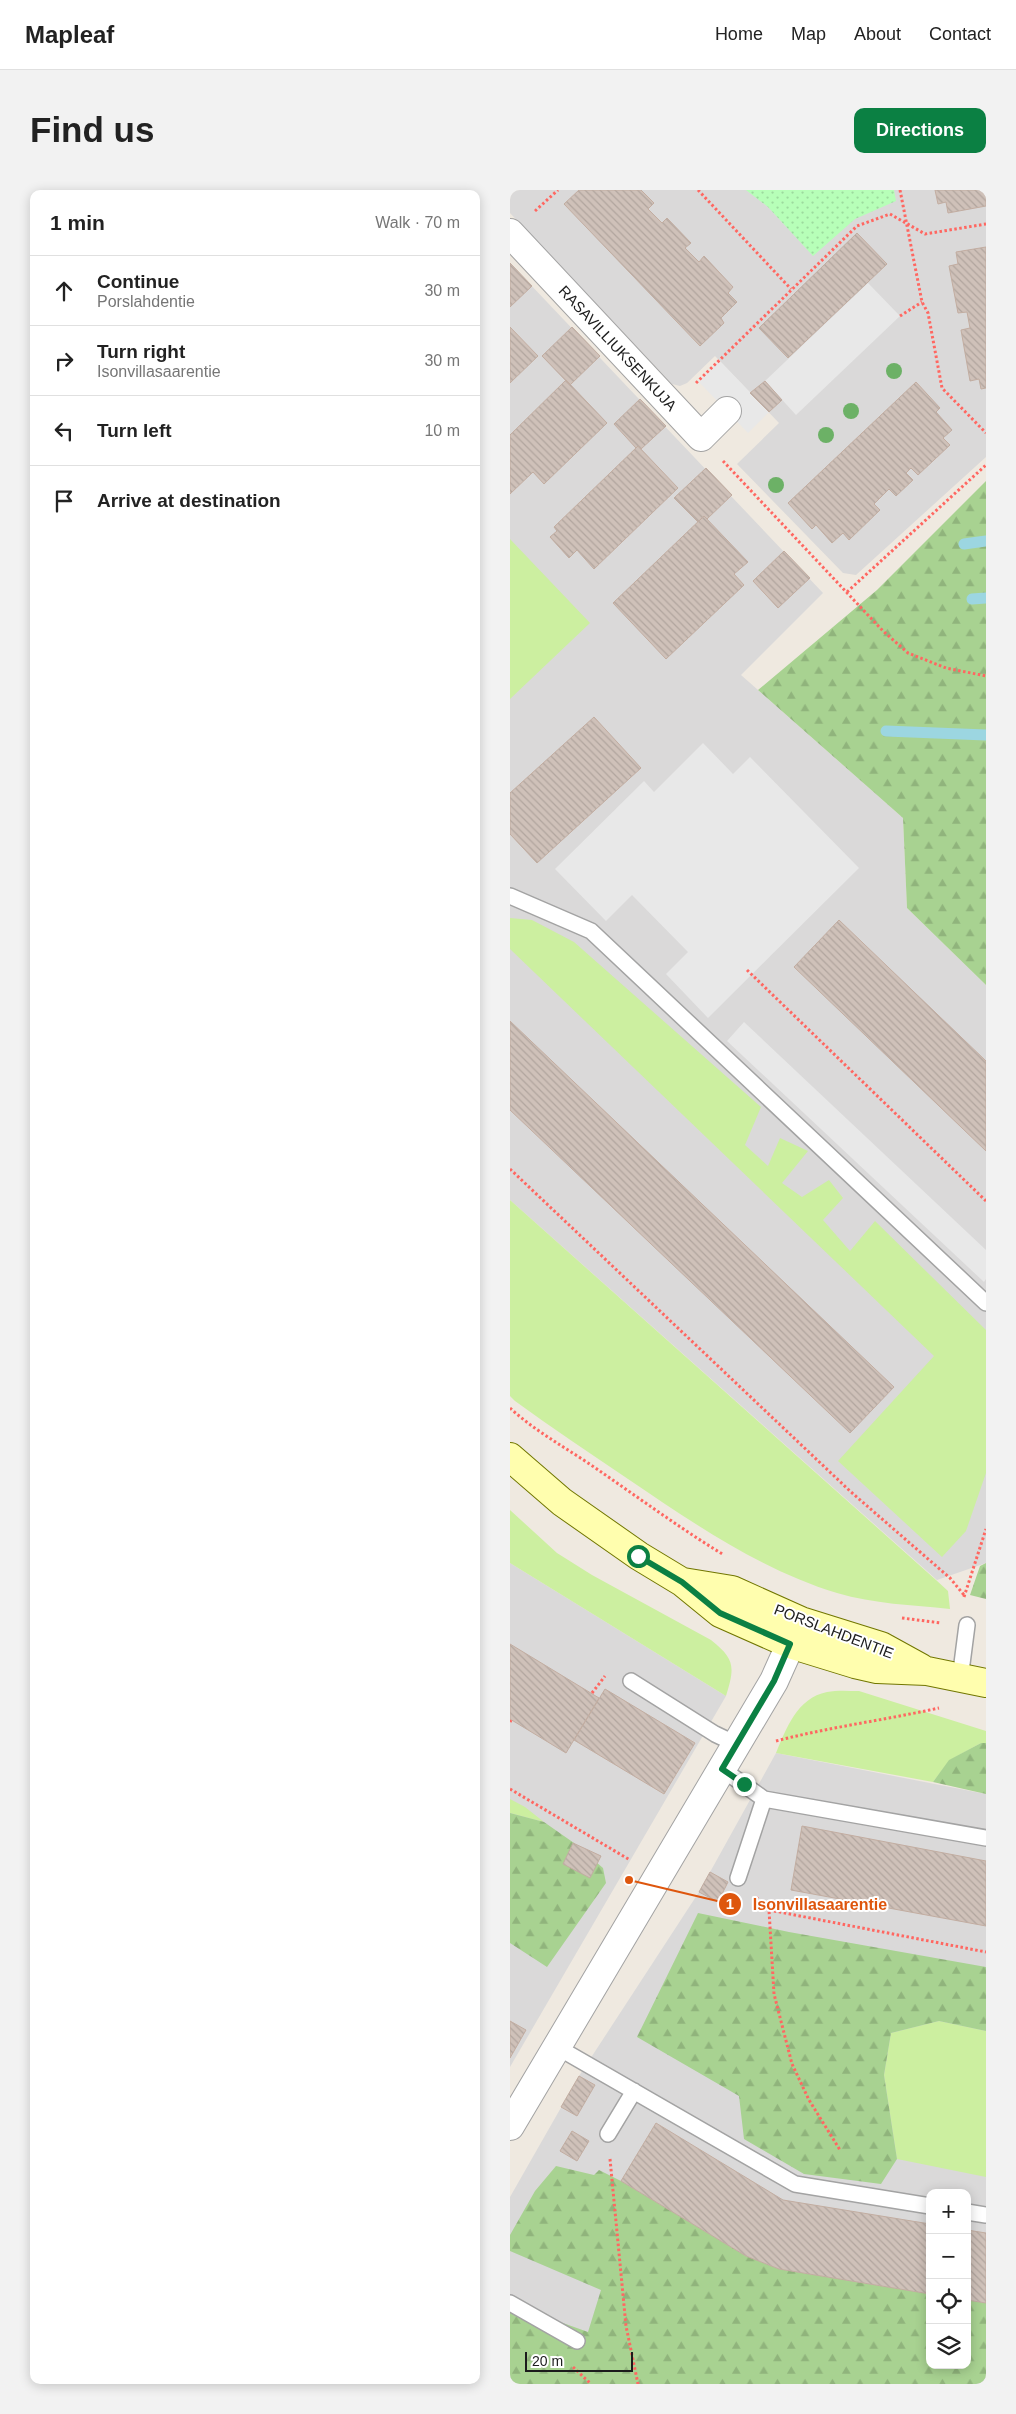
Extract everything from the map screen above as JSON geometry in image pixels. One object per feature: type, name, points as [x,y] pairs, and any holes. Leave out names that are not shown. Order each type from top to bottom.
[{"type":"street","name":"RASAVILLIUKSENKUJA","points":[[510,233],[701,437],[727,411]]},
{"type":"street","name":"PORSLAHDENTIE","points":[[510,1457],[562,1502],[638,1556],[682,1582],[720,1613],[796,1633],[877,1669],[927,1671],[986,1683]]},
{"type":"street","points":[[510,2126],[774,1681],[796,1633]]},
{"type":"lane","points":[[510,896],[591,931],[986,1303]]},
{"type":"lane","points":[[960,1679],[967,1625]]},
{"type":"lane","points":[[631,1681],[715,1734],[736,1744]]},
{"type":"lane","points":[[722,1769],[764,1799],[986,1838]]},
{"type":"lane","points":[[738,1878],[764,1799]]},
{"type":"lane","points":[[557,2047],[795,2184],[926,2205]]},
{"type":"lane","points":[[608,2134],[634,2091]]},
{"type":"lane","points":[[971,2213],[986,2215]]},
{"type":"lane","points":[[510,2303],[576,2340]]},
{"type":"path","points":[[698,190],[791,289]]},
{"type":"path","points":[[900,190],[922,302],[928,313],[942,388],[986,434]]},
{"type":"path","points":[[672,407],[857,226],[890,214],[925,234],[986,224]]},
{"type":"path","points":[[900,316],[922,302]]},
{"type":"path","points":[[847,592],[986,465]]},
{"type":"path","points":[[732,470],[847,592],[908,653],[946,668],[986,676]]},
{"type":"path","points":[[747,970],[986,1201]]},
{"type":"path","points":[[510,1169],[851,1492],[950,1578],[964,1595],[986,1529]]},
{"type":"path","points":[[510,1408],[541,1434],[585,1461],[680,1529],[728,1557]]},
{"type":"path","points":[[894,1617],[967,1625]]},
{"type":"path","points":[[592,1693],[602,1679]]},
{"type":"path","points":[[768,1743],[842,1725],[890,1719],[940,1708]]},
{"type":"path","points":[[510,1789],[638,1865]]},
{"type":"path","points":[[738,1878],[769,1910],[986,1952]]},
{"type":"path","points":[[769,1910],[774,1994],[792,2064],[809,2100],[840,2150]]},
{"type":"path","points":[[608,2134],[626,2326],[638,2384]]},
{"type":"shaded area","points":[[510,190],[986,190],[986,457],[856,575],[843,573],[737,464],[779,423],[715,356],[687,383],[680,386],[672,384],[510,213]]},
{"type":"shaded area","points":[[510,263],[823,593],[741,675],[903,818],[907,908],[986,985],[986,1563],[937,1580],[510,1200]]},
{"type":"shaded area","points":[[868,283],[900,316],[796,415],[765,381]]},
{"type":"shaded area","points":[[720,361],[769,412],[748,433],[698,381]]},
{"type":"shaded area","points":[[703,743],[733,774],[750,757],[859,868],[708,1018],[666,974],[688,952],[632,895],[606,921],[555,869],[644,781],[654,792]]},
{"type":"shaded area","points":[[744,1022],[986,1250],[986,1279],[984,1282],[727,1041]]},
{"type":"shaded area","points":[[510,1563],[726,1696],[510,2067]]},
{"type":"shaded area","points":[[776,1753],[986,1794],[986,2384],[510,2384],[510,2197],[579,2076],[699,1892]]},
{"type":"green space","points":[[746,190],[894,190],[896,201],[855,219],[813,256],[768,207]]},
{"type":"green space","points":[[986,481],[986,985],[907,908],[903,818],[758,690],[877,590]]},
{"type":"green space","points":[[510,539],[590,623],[510,699]]},
{"type":"green space","points":[[510,918],[532,920],[574,942],[761,1107],[745,1145],[768,1166],[780,1138],[808,1151],[782,1183],[802,1197],[829,1180],[843,1198],[823,1220],[850,1251],[875,1221],[986,1330],[986,1473],[966,1531],[942,1557],[838,1461],[934,1356],[510,949]]},
{"type":"green space","points":[[510,1200],[948,1591],[950,1609],[893,1604],[851,1597],[781,1572],[728,1544],[677,1512],[515,1401],[510,1396]]},
{"type":"green space","points":[[510,1510],[557,1553],[592,1575],[711,1640],[725,1653],[731,1664],[731,1678],[726,1696],[510,1563]]},
{"type":"green space","points":[[986,1563],[986,1599],[970,1595],[980,1566]]},
{"type":"green space","points":[[859,1691],[986,1731],[986,1743],[981,1743],[950,1760],[933,1782],[776,1753],[794,1716],[808,1701],[817,1695],[827,1692]]},
{"type":"green space","points":[[981,1743],[986,1743],[986,1794],[933,1782],[949,1760]]},
{"type":"green space","points":[[510,1799],[525,1807],[544,1822],[510,1813]]},
{"type":"green space","points":[[510,1813],[544,1822],[574,1843],[603,1868],[606,1883],[547,1967],[510,1943]]},
{"type":"green space","points":[[698,1913],[789,1932],[986,1967],[986,2031],[939,2021],[891,2033],[884,2075],[897,2159],[881,2184],[804,2174],[744,2139],[739,2096],[637,2037]]},
{"type":"green space","points":[[939,2021],[986,2031],[986,2177],[897,2159],[884,2075],[891,2033]]},
{"type":"green space","points":[[556,2166],[594,2175],[599,2170],[621,2181],[746,2256],[779,2269],[926,2293],[926,2369],[971,2369],[971,2301],[986,2303],[986,2384],[510,2384],[510,2304],[588,2332],[601,2290],[510,2251],[510,2235],[535,2191]]},
{"type":"building","points":[[579,190],[641,190],[654,203],[648,209],[662,223],[667,218],[691,243],[685,248],[699,262],[704,256],[733,287],[728,293],[737,302],[721,318],[724,323],[700,346],[564,204]]},
{"type":"building","points":[[935,190],[986,190],[986,206],[948,213],[946,202],[938,204]]},
{"type":"building","points":[[857,233],[887,264],[788,358],[759,328]]},
{"type":"building","points":[[986,247],[986,388],[981,389],[979,379],[970,381],[961,330],[970,328],[967,312],[958,313],[949,266],[958,264],[956,252]]},
{"type":"building","points":[[510,263],[532,286],[510,307]]},
{"type":"building","points":[[510,327],[538,356],[510,383]]},
{"type":"building","points":[[572,327],[600,356],[570,385],[542,356]]},
{"type":"building","points":[[566,380],[607,423],[544,484],[533,472],[510,494],[510,435]]},
{"type":"building","points":[[765,381],[782,400],[769,412],[750,393]]},
{"type":"building","points":[[916,382],[940,408],[936,412],[952,430],[943,438],[950,445],[918,475],[911,468],[906,473],[913,480],[896,496],[889,489],[874,504],[880,510],[849,540],[843,533],[832,543],[816,525],[812,529],[788,503]]},
{"type":"building","points":[[640,399],[666,426],[641,449],[638,446],[636,448],[614,424]]},
{"type":"building","points":[[638,446],[678,488],[594,569],[577,550],[569,558],[550,537],[557,531],[554,527]]},
{"type":"building","points":[[706,468],[732,495],[707,519],[704,516],[698,522],[674,498]]},
{"type":"building","points":[[704,516],[748,562],[734,574],[744,585],[666,659],[613,603]]},
{"type":"building","points":[[784,551],[810,578],[778,608],[753,581]]},
{"type":"building","points":[[594,717],[641,768],[537,863],[510,834],[510,793]]},
{"type":"building","points":[[839,920],[986,1061],[986,1151],[794,967]]},
{"type":"building","points":[[510,1021],[894,1387],[850,1433],[510,1110]]},
{"type":"building","points":[[510,1644],[599,1698],[566,1753],[510,1719]]},
{"type":"building","points":[[605,1689],[695,1743],[664,1794],[574,1740]]},
{"type":"building","points":[[802,1826],[986,1861],[986,1926],[791,1890]]},
{"type":"building","points":[[573,1843],[601,1856],[590,1878],[563,1864]]},
{"type":"building","points":[[710,1872],[728,1882],[718,1902],[699,1892]]},
{"type":"building","points":[[510,2021],[526,2030],[510,2058]]},
{"type":"building","points":[[579,2076],[595,2085],[577,2116],[561,2107]]},
{"type":"building","points":[[656,2123],[783,2200],[926,2223],[926,2293],[779,2269],[746,2256],[621,2181]]},
{"type":"building","points":[[572,2131],[589,2141],[577,2161],[560,2151]]},
{"type":"building","points":[[971,2231],[986,2233],[986,2303],[971,2301]]},
{"type":"waterway","points":[[964,544],[986,541]]},
{"type":"waterway","points":[[972,599],[986,598]]},
{"type":"waterway","points":[[886,731],[986,735]]},
{"type":"place","name":"Isonvillasaarentie","points":[[629,1880]]},
{"type":"route","points":[[638,1556],[682,1582],[720,1613],[790,1644],[774,1681],[722,1769],[744,1784]]}]
